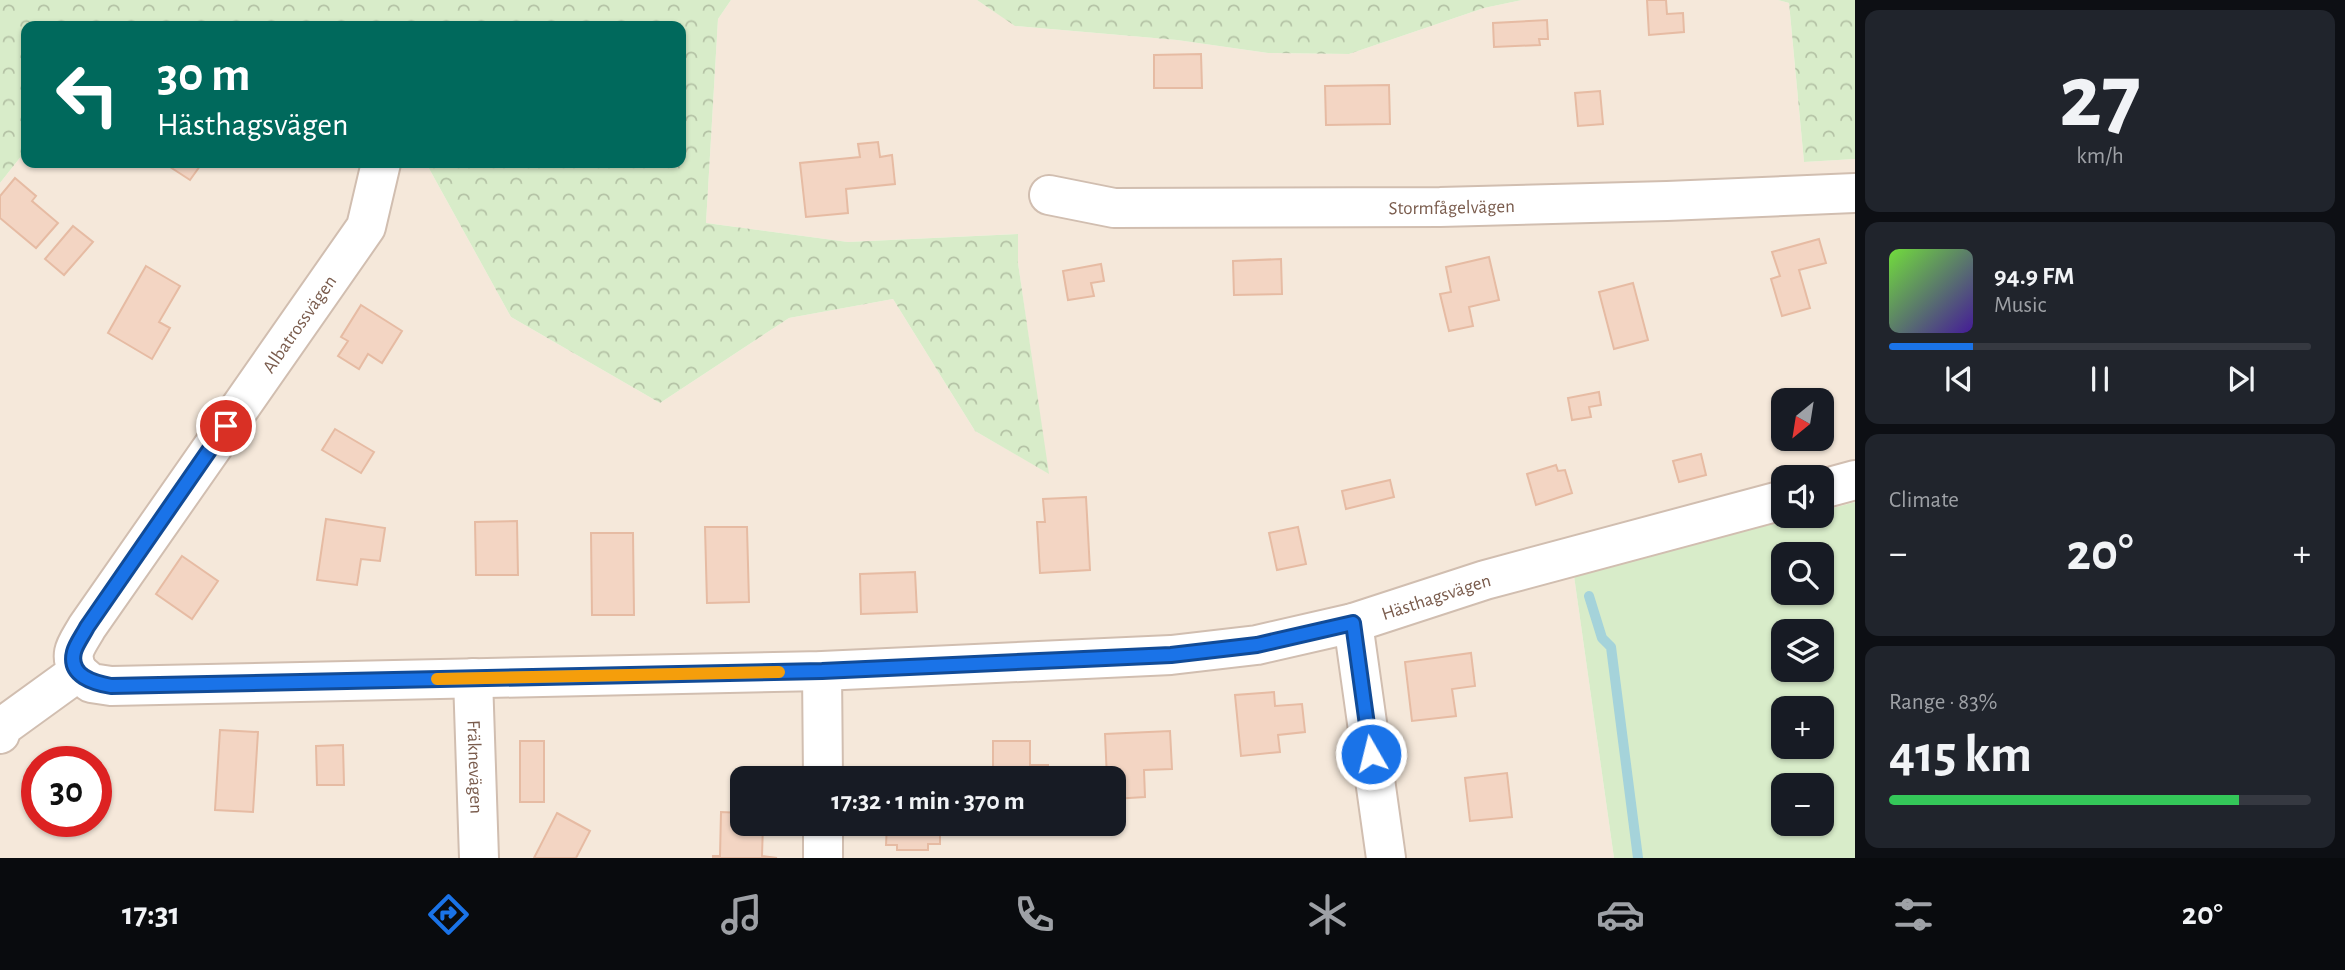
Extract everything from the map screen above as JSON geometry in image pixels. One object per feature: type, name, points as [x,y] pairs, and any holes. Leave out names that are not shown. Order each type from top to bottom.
[{"type":"street","name":"Albatrossvägen","points":[[78,672],[73,661],[74,651],[87,627],[366,227],[380,168]]},
{"type":"street","name":"Stormfågelvägen","points":[[1049,195],[1114,208],[1128,208],[1454,207],[1855,193]]},
{"type":"street","points":[[1834,486],[1855,480]]},
{"type":"street","name":"Hästhagsvägen","points":[[78,672],[91,683],[111,686],[822,671],[1171,655],[1257,645],[1353,623],[1485,580],[1771,503]]},
{"type":"street","points":[[1353,623],[1386,858]]},
{"type":"street","points":[[822,671],[822,766]]},
{"type":"street","points":[[0,734],[2,727],[78,672]]},
{"type":"street","name":"Fräknevägen","points":[[473,678],[479,858]]},
{"type":"street","points":[[823,836],[823,858]]},
{"type":"shaded area","points":[[731,0],[977,0],[1016,26],[1177,40],[1268,53],[1349,54],[1484,8],[1522,0],[1778,0],[1789,3],[1804,162],[1855,159],[1855,502],[1834,508],[1834,465],[1771,465],[1771,524],[1574,576],[1614,858],[0,858],[0,183],[21,156],[21,168],[429,168],[511,317],[660,403],[789,318],[893,299],[975,431],[1048,473],[1018,263],[1017,234],[848,242],[706,223],[718,19]]},
{"type":"green space","points":[[0,0],[731,0],[718,19],[706,223],[848,242],[1018,234],[1018,263],[1049,474],[975,431],[893,299],[789,318],[660,403],[511,317],[429,168],[686,168],[686,21],[21,21],[21,156],[0,183]]},
{"type":"green space","points":[[977,0],[1522,0],[1484,8],[1349,54],[1268,53],[1177,40],[1015,26]]},
{"type":"green space","points":[[1778,0],[1855,0],[1855,159],[1804,162],[1789,3]]},
{"type":"green space","points":[[1855,502],[1855,858],[1614,858],[1574,576],[1771,524],[1771,528],[1834,528],[1834,508]]},
{"type":"building","points":[[1647,0],[1666,0],[1667,14],[1683,13],[1684,32],[1649,35]]},
{"type":"building","points":[[1547,20],[1548,39],[1539,39],[1540,45],[1494,47],[1493,23]]},
{"type":"building","points":[[1201,54],[1202,88],[1154,88],[1154,55]]},
{"type":"building","points":[[1389,85],[1390,124],[1326,125],[1325,86]]},
{"type":"building","points":[[1600,91],[1603,124],[1578,126],[1575,93]]},
{"type":"building","points":[[878,142],[880,157],[892,155],[895,184],[846,189],[848,213],[806,217],[800,163],[860,157],[858,144]]},
{"type":"building","points":[[172,168],[199,168],[190,180]]},
{"type":"building","points":[[15,178],[36,196],[32,201],[58,223],[36,248],[0,218],[0,196]]},
{"type":"building","points":[[73,226],[93,242],[64,275],[45,259]]},
{"type":"building","points":[[1819,239],[1826,263],[1799,270],[1810,308],[1782,316],[1771,279],[1780,276],[1772,252]]},
{"type":"building","points":[[1489,257],[1499,300],[1469,307],[1473,326],[1449,331],[1440,294],[1451,292],[1446,267]]},
{"type":"building","points":[[1281,259],[1282,294],[1234,295],[1233,261]]},
{"type":"building","points":[[1101,264],[1104,281],[1091,283],[1094,296],[1068,300],[1063,271]]},
{"type":"building","points":[[146,266],[180,286],[159,322],[170,328],[152,359],[108,333]]},
{"type":"building","points":[[1633,283],[1648,340],[1614,349],[1599,292]]},
{"type":"building","points":[[361,305],[402,331],[382,363],[368,354],[359,369],[338,356],[348,341],[341,337]]},
{"type":"building","points":[[1599,392],[1601,405],[1589,407],[1591,417],[1572,420],[1568,398]]},
{"type":"building","points":[[335,429],[374,452],[361,473],[322,450]]},
{"type":"building","points":[[1701,454],[1706,475],[1679,482],[1673,461]]},
{"type":"building","points":[[1556,465],[1558,471],[1565,470],[1572,493],[1536,505],[1527,474]]},
{"type":"building","points":[[1390,480],[1394,497],[1346,509],[1342,491]]},
{"type":"building","points":[[1086,497],[1090,570],[1040,573],[1037,522],[1045,522],[1043,499]]},
{"type":"building","points":[[326,519],[385,528],[380,561],[361,559],[357,585],[317,580]]},
{"type":"building","points":[[517,521],[518,575],[476,575],[475,522]]},
{"type":"building","points":[[705,527],[747,527],[749,602],[707,603]]},
{"type":"building","points":[[1298,527],[1306,564],[1277,570],[1269,533]]},
{"type":"building","points":[[591,533],[633,533],[634,615],[592,615]]},
{"type":"building","points":[[182,556],[218,581],[192,619],[156,594]]},
{"type":"building","points":[[915,572],[917,612],[861,614],[860,574]]},
{"type":"building","points":[[1471,653],[1475,686],[1452,689],[1456,716],[1412,721],[1405,662]]},
{"type":"building","points":[[1274,692],[1275,706],[1302,704],[1305,732],[1278,735],[1280,752],[1241,756],[1235,695]]},
{"type":"building","points":[[220,730],[258,732],[253,812],[215,810]]},
{"type":"building","points":[[1170,731],[1172,769],[1144,770],[1145,797],[1126,798],[1126,766],[1106,766],[1105,734]]},
{"type":"building","points":[[520,741],[544,741],[544,802],[520,802]]},
{"type":"building","points":[[993,741],[1030,741],[1030,765],[1048,765],[1048,766],[993,766]]},
{"type":"building","points":[[343,745],[344,785],[317,785],[316,746]]},
{"type":"building","points":[[1507,773],[1512,817],[1470,821],[1465,778]]},
{"type":"building","points":[[721,812],[730,812],[730,836],[763,836],[762,856],[777,858],[713,858],[720,856]]},
{"type":"building","points":[[557,813],[590,831],[576,858],[534,858]]},
{"type":"building","points":[[886,836],[940,836],[940,844],[928,844],[928,850],[897,850],[897,845],[886,845]]},
{"type":"waterway","points":[[1589,596],[1602,638],[1611,647],[1638,858]]},
{"type":"slow traffic","points":[[437,679],[779,672]]},
{"type":"route","points":[[226,426],[87,627],[74,651],[73,661],[78,672],[91,683],[111,686],[822,671],[1171,655],[1257,645],[1353,623],[1371,754]]}]
